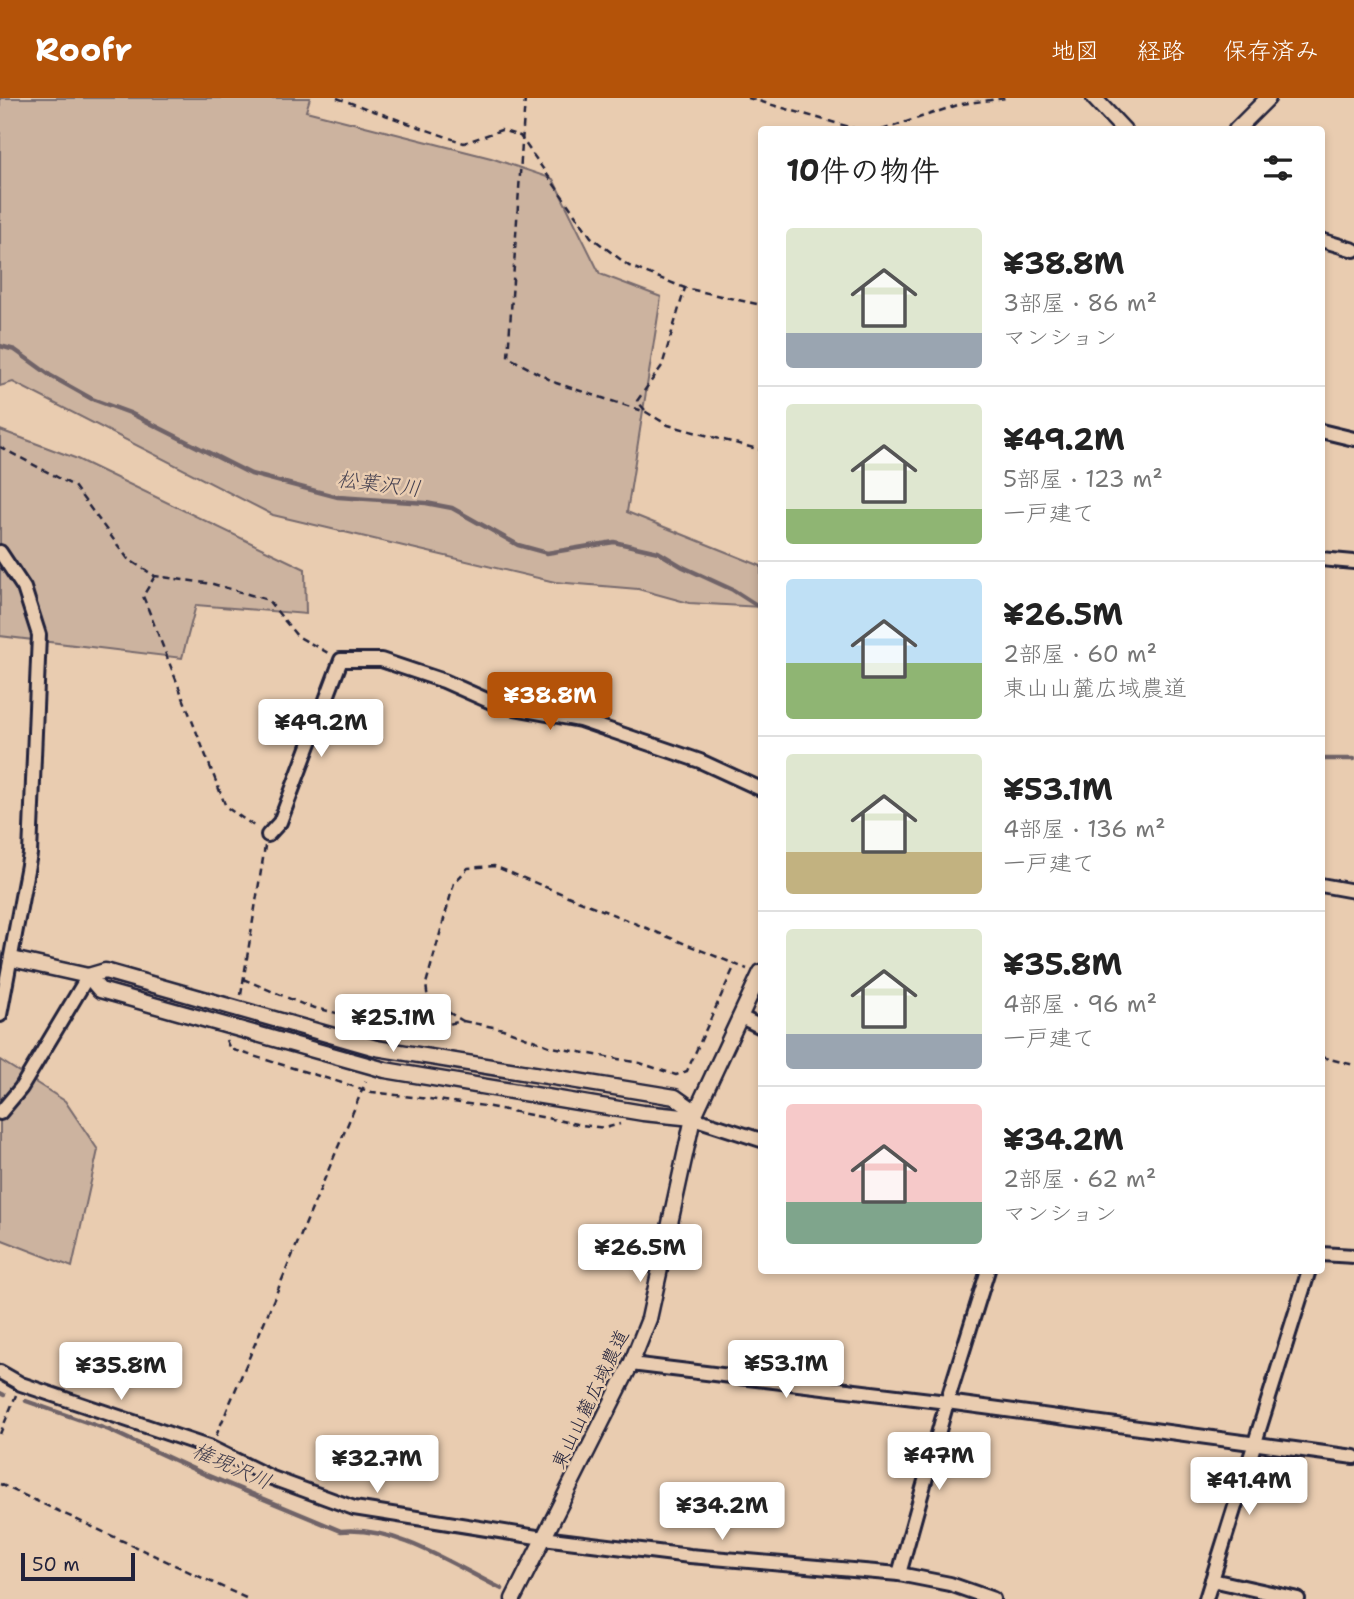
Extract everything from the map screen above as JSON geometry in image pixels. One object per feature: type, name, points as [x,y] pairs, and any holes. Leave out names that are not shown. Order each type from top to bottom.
[{"type":"street","points":[[1094,98],[1120,126]]},
{"type":"street","points":[[1240,126],[1268,98]]},
{"type":"street","points":[[1325,241],[1354,250]]},
{"type":"street","points":[[1325,432],[1354,439]]},
{"type":"street","points":[[0,552],[24,588],[40,635],[30,854],[0,1015]]},
{"type":"street","points":[[1325,559],[1354,562]]},
{"type":"street","points":[[268,835],[280,822],[341,660],[381,660],[444,681],[498,705],[580,720],[700,761],[758,788]]},
{"type":"street","points":[[1325,886],[1354,891]]},
{"type":"street","points":[[12,959],[88,976],[105,971],[376,1048],[675,1097],[695,1115]]},
{"type":"street","points":[[88,976],[100,990],[372,1067],[630,1111],[695,1115],[758,1139]]},
{"type":"street","points":[[0,1113],[21,1088],[88,976]]},
{"type":"street","name":"東山山麓広域農道","points":[[513,1599],[631,1364],[649,1319],[695,1115],[758,980]]},
{"type":"street","points":[[741,1017],[758,1026]]},
{"type":"street","points":[[1325,1254],[1354,1256]]},
{"type":"street","points":[[899,1574],[947,1402],[987,1274]]},
{"type":"street","points":[[1206,1599],[1308,1274]]},
{"type":"street","points":[[631,1364],[947,1402],[1081,1423],[1354,1457]]},
{"type":"street","points":[[0,1372],[21,1384],[211,1448],[272,1478],[354,1508],[543,1538],[690,1556],[899,1574],[950,1584],[993,1599]]},
{"type":"street","points":[[1212,1580],[1298,1599]]},
{"type":"path","points":[[337,98],[464,143],[501,130],[520,136],[591,237],[629,266],[685,288],[758,304]]},
{"type":"path","points":[[525,98],[520,136],[508,357],[556,383],[646,412],[668,425],[758,449]]},
{"type":"path","points":[[748,98],[846,126]]},
{"type":"path","points":[[894,126],[961,104],[1006,98]]},
{"type":"path","points":[[646,412],[637,401],[662,366],[685,288]]},
{"type":"path","points":[[0,447],[74,486],[128,559],[155,576],[213,584],[268,600],[297,636],[341,660]]},
{"type":"path","points":[[155,576],[143,596],[226,807],[268,835],[243,979],[244,988],[236,1007]]},
{"type":"path","points":[[735,965],[687,1071],[676,1076],[640,1063],[552,1047],[503,1030],[463,1021],[428,1000],[426,984],[454,883],[468,868],[494,866],[758,973]]},
{"type":"path","points":[[243,979],[307,1006],[413,1031],[463,1021]]},
{"type":"path","points":[[1325,1058],[1354,1065]]},
{"type":"path","points":[[211,1448],[372,1067]]},
{"type":"path","points":[[0,1434],[21,1384]]},
{"type":"path","points":[[0,1484],[248,1599]]},
{"type":"shaded area","points":[[0,98],[310,98],[306,111],[491,158],[553,179],[600,274],[661,297],[627,512],[758,565],[758,607],[689,603],[638,589],[555,582],[273,515],[13,382],[0,386]]},
{"type":"shaded area","points":[[0,430],[75,458],[305,569],[306,614],[196,605],[182,658],[0,636]]},
{"type":"shaded area","points":[[0,1060],[65,1101],[98,1150],[72,1267],[0,1239]]},
{"type":"waterway","name":"松葉沢川","points":[[0,346],[15,350],[51,376],[92,399],[130,413],[251,474],[338,497],[426,503],[452,508],[518,545],[547,553],[614,542],[658,552],[733,590],[758,606]]},
{"type":"waterway","name":"松葉沢川","points":[[1325,759],[1354,759]]},
{"type":"waterway","name":"権現沢川","points":[[0,1393],[4,1395]]},
{"type":"waterway","name":"権現沢川","points":[[26,1401],[109,1430],[204,1474],[341,1531],[362,1531],[404,1541],[502,1589]]}]
